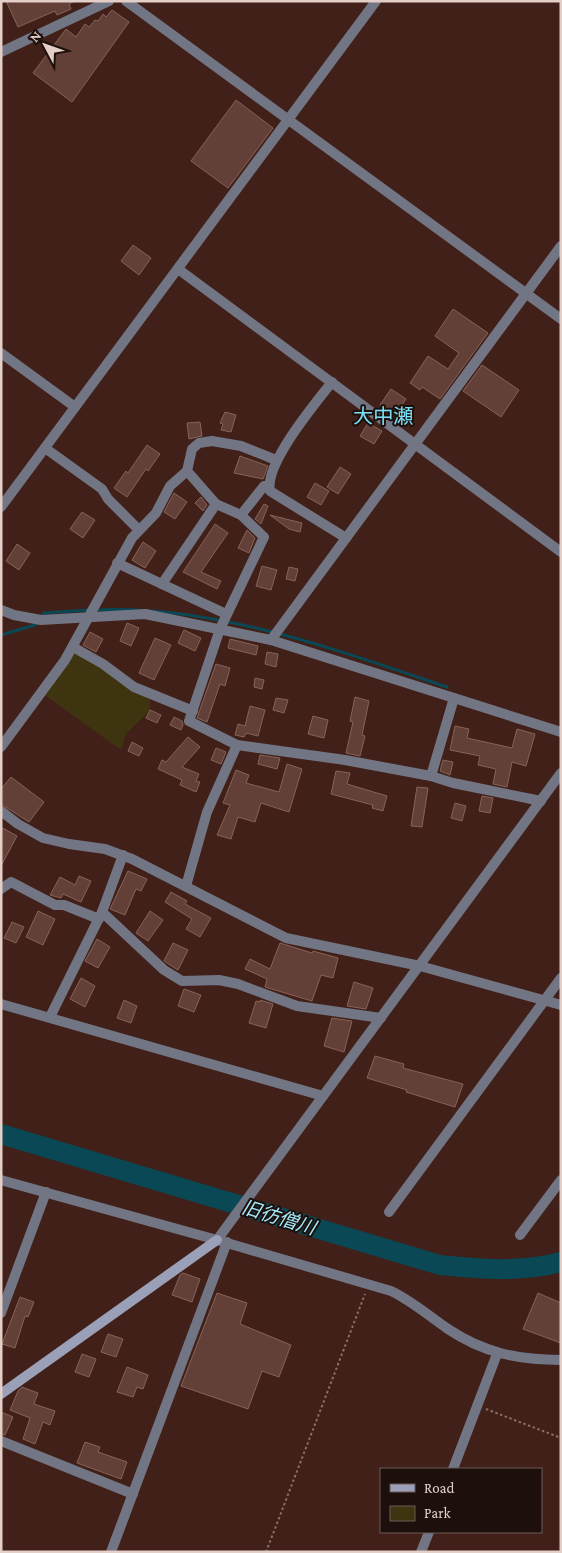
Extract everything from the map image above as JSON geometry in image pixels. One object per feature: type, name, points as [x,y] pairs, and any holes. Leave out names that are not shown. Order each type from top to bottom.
[{"type":"street","points":[[1,52],[109,1]]},
{"type":"street","points":[[126,1],[561,319]]},
{"type":"street","points":[[1,508],[376,1]]},
{"type":"street","points":[[271,640],[561,246]]},
{"type":"street","points":[[178,269],[561,552]]},
{"type":"street","points":[[1,353],[75,407]]},
{"type":"street","points":[[332,382],[276,460],[269,486],[270,491],[346,538]]},
{"type":"street","points":[[1,747],[66,660],[117,563],[140,530],[156,513],[170,486],[188,471],[192,449],[199,444],[212,441],[241,446],[276,460]]},
{"type":"street","points":[[45,448],[102,489],[108,499],[140,530]]},
{"type":"street","points":[[188,471],[216,504],[241,515],[264,537],[226,614],[189,721],[237,745],[345,760],[431,776],[453,784],[540,801]]},
{"type":"street","points":[[241,515],[264,486],[269,486]]},
{"type":"street","points":[[162,584],[216,504]]},
{"type":"street","points":[[117,563],[226,614]]},
{"type":"street","points":[[1,610],[14,615],[41,620],[145,614],[271,640],[561,732]]},
{"type":"street","points":[[73,647],[103,664],[134,687],[192,711]]},
{"type":"street","points":[[431,776],[454,698]]},
{"type":"street","points":[[186,886],[207,812],[237,745]]},
{"type":"street","points":[[111,1552],[222,1241],[323,1096],[561,773]]},
{"type":"street","points":[[1,811],[18,824],[43,838],[105,849],[123,855],[286,938],[420,966],[561,1005]]},
{"type":"street","points":[[50,1017],[101,915],[123,855]]},
{"type":"street","points":[[1,889],[11,882],[54,905],[64,905],[101,915],[164,970],[182,981],[219,980],[238,984],[297,1006],[382,1018]]},
{"type":"street","points":[[389,1212],[561,978]]},
{"type":"street","points":[[1,1004],[323,1096]]},
{"type":"street","points":[[1,1180],[369,1283],[402,1296],[460,1337],[497,1354],[521,1359],[561,1360]]},
{"type":"street","points":[[520,1235],[561,1180]]},
{"type":"street","points":[[1,1313],[46,1192]]},
{"type":"street","points":[[1,1394],[222,1241]]},
{"type":"street","points":[[452,1468],[497,1354]]},
{"type":"street","points":[[1,1441],[133,1494]]},
{"type":"street","points":[[421,1552],[428,1533]]},
{"type":"path","points":[[266,1552],[369,1283]]},
{"type":"path","points":[[477,1406],[561,1438]]},
{"type":"green space","points":[[75,649],[150,694],[150,710],[126,734],[121,750],[42,693]]},
{"type":"building","points":[[6,1],[75,1],[69,4],[71,9],[57,15],[55,11],[18,27]]},
{"type":"building","points":[[112,10],[129,22],[72,102],[33,73],[66,29],[76,37],[85,24],[89,27],[95,20],[98,21],[103,14],[106,17]]},
{"type":"building","points":[[236,100],[273,128],[228,188],[191,161]]},
{"type":"building","points":[[133,245],[151,258],[139,275],[121,261]]},
{"type":"building","points":[[453,309],[488,333],[440,399],[422,387],[420,390],[410,383],[428,356],[448,369],[459,353],[435,336]]},
{"type":"building","points":[[482,365],[519,390],[501,417],[463,391]]},
{"type":"building","points":[[391,389],[406,399],[395,415],[380,405]]},
{"type":"building","points":[[225,412],[236,415],[231,432],[221,430],[223,424],[220,423]]},
{"type":"building","points":[[200,422],[202,436],[189,439],[187,423]]},
{"type":"building","points":[[368,423],[382,431],[374,444],[360,436]]},
{"type":"building","points":[[147,445],[160,454],[148,471],[146,469],[127,497],[114,488],[126,471],[128,473]]},
{"type":"building","points":[[240,456],[268,466],[263,479],[234,473]]},
{"type":"building","points":[[340,467],[351,474],[338,494],[327,487]]},
{"type":"building","points":[[315,483],[329,491],[321,505],[307,497]]},
{"type":"building","points":[[174,493],[187,502],[175,519],[164,512]]},
{"type":"building","points":[[201,497],[207,505],[203,511],[195,503]]},
{"type":"building","points":[[264,504],[268,506],[261,524],[255,519]]},
{"type":"building","points":[[82,512],[95,520],[83,538],[70,529]]},
{"type":"building","points":[[270,515],[302,523],[300,532],[289,529]]},
{"type":"building","points":[[215,524],[228,533],[201,572],[221,581],[217,589],[183,572]]},
{"type":"building","points":[[247,530],[255,538],[249,553],[238,548]]},
{"type":"building","points":[[143,542],[156,551],[145,568],[132,560]]},
{"type":"building","points":[[17,544],[30,553],[19,570],[6,561]]},
{"type":"building","points":[[262,566],[277,570],[271,590],[256,586]]},
{"type":"building","points":[[289,567],[298,569],[295,581],[286,579]]},
{"type":"building","points":[[127,623],[139,628],[131,646],[120,641]]},
{"type":"building","points":[[184,630],[201,638],[195,651],[178,643]]},
{"type":"building","points":[[90,632],[103,639],[96,652],[83,645]]},
{"type":"building","points":[[155,638],[171,645],[154,680],[139,673]]},
{"type":"building","points":[[230,639],[258,646],[256,655],[228,648]]},
{"type":"building","points":[[267,652],[278,654],[276,667],[265,664]]},
{"type":"building","points":[[216,664],[230,668],[225,686],[220,684],[207,722],[197,718]]},
{"type":"building","points":[[255,678],[264,680],[262,689],[254,687]]},
{"type":"building","points":[[355,697],[369,701],[362,735],[365,736],[360,756],[346,753],[353,722],[350,721]]},
{"type":"building","points":[[276,698],[288,700],[284,713],[273,710]]},
{"type":"building","points":[[250,706],[265,710],[258,736],[246,733],[244,737],[235,735],[238,724],[245,726]]},
{"type":"building","points":[[150,710],[161,715],[157,723],[146,718]]},
{"type":"building","points":[[313,716],[328,720],[324,738],[308,734]]},
{"type":"building","points":[[174,717],[182,721],[181,730],[170,725]]},
{"type":"building","points":[[455,726],[469,729],[467,738],[512,748],[517,729],[535,734],[526,766],[512,762],[507,787],[493,784],[496,769],[478,765],[480,756],[450,750]]},
{"type":"building","points":[[188,737],[200,747],[182,767],[199,774],[196,781],[200,782],[196,792],[180,785],[182,780],[158,769],[162,760],[166,762]]},
{"type":"building","points":[[132,742],[143,748],[139,756],[128,751]]},
{"type":"building","points":[[216,748],[226,752],[221,764],[211,760]]},
{"type":"building","points":[[260,755],[280,758],[277,769],[258,764]]},
{"type":"building","points":[[443,760],[453,762],[450,775],[440,771]]},
{"type":"building","points":[[287,764],[302,769],[289,812],[261,803],[255,822],[238,817],[231,839],[217,835],[230,805],[223,803],[236,770],[249,775],[246,783],[279,792]]},
{"type":"building","points":[[336,771],[350,773],[347,784],[387,796],[383,811],[372,808],[373,805],[331,794]]},
{"type":"building","points":[[11,777],[44,802],[29,822],[1,804],[1,789]]},
{"type":"building","points":[[417,787],[428,788],[422,827],[411,826]]},
{"type":"building","points":[[482,796],[493,798],[490,813],[479,811]]},
{"type":"building","points":[[455,803],[466,806],[462,821],[451,818]]},
{"type":"building","points":[[1,827],[17,836],[1,866]]},
{"type":"building","points":[[128,871],[147,879],[141,891],[136,889],[125,915],[110,909]]},
{"type":"building","points":[[79,876],[91,881],[81,902],[63,894],[61,898],[50,895],[60,877],[75,885]]},
{"type":"building","points":[[171,892],[187,901],[185,904],[211,918],[200,937],[186,929],[192,919],[165,902]]},
{"type":"building","points":[[38,911],[55,919],[43,945],[26,937]]},
{"type":"building","points":[[150,911],[163,920],[148,941],[136,933]]},
{"type":"building","points":[[12,922],[24,927],[16,943],[4,938]]},
{"type":"building","points":[[97,939],[110,947],[98,968],[85,961]]},
{"type":"building","points":[[173,943],[188,950],[178,970],[164,961]]},
{"type":"building","points":[[280,943],[312,953],[313,951],[338,958],[333,978],[321,975],[312,1001],[265,987],[267,979],[245,969],[250,959],[270,969]]},
{"type":"building","points":[[81,978],[95,986],[85,1007],[70,999]]},
{"type":"building","points":[[354,982],[373,988],[366,1009],[347,1006]]},
{"type":"building","points":[[184,989],[201,995],[194,1012],[178,1006]]},
{"type":"building","points":[[124,1000],[137,1006],[131,1023],[117,1018]]},
{"type":"building","points":[[260,1000],[273,1004],[266,1028],[249,1023],[256,1001],[260,1002]]},
{"type":"building","points":[[332,1018],[352,1021],[344,1052],[324,1046]]},
{"type":"building","points":[[375,1056],[404,1064],[403,1068],[463,1084],[455,1107],[367,1078]]},
{"type":"building","points":[[183,1273],[200,1279],[192,1302],[172,1295],[180,1275]]},
{"type":"building","points":[[217,1293],[247,1303],[240,1324],[291,1345],[279,1377],[262,1371],[248,1409],[181,1386]]},
{"type":"building","points":[[538,1293],[561,1303],[561,1343],[523,1329]]},
{"type":"building","points":[[20,1297],[34,1302],[28,1317],[25,1316],[15,1348],[2,1344]]},
{"type":"building","points":[[108,1334],[123,1339],[116,1357],[101,1352]]},
{"type":"building","points":[[82,1354],[96,1359],[89,1377],[75,1372]]},
{"type":"building","points":[[127,1367],[148,1375],[143,1389],[137,1387],[133,1397],[117,1392]]},
{"type":"building","points":[[22,1387],[38,1393],[34,1404],[55,1411],[50,1425],[43,1422],[35,1444],[23,1439],[30,1418],[10,1410],[18,1391]]},
{"type":"building","points":[[1,1412],[13,1417],[5,1435],[1,1434]]},
{"type":"building","points":[[85,1442],[100,1447],[98,1452],[127,1462],[121,1479],[77,1463]]},
{"type":"waterway","points":[[1,635],[35,625],[44,613],[89,610]]},
{"type":"waterway","points":[[95,610],[139,610],[184,614],[229,622],[274,632],[318,645],[447,687]]},
{"type":"waterway","name":"旧彷僧川","points":[[1,1134],[440,1265],[485,1269],[516,1269],[561,1262]]},
{"type":"district","name":"大中瀬","points":[[383,416]]}]
